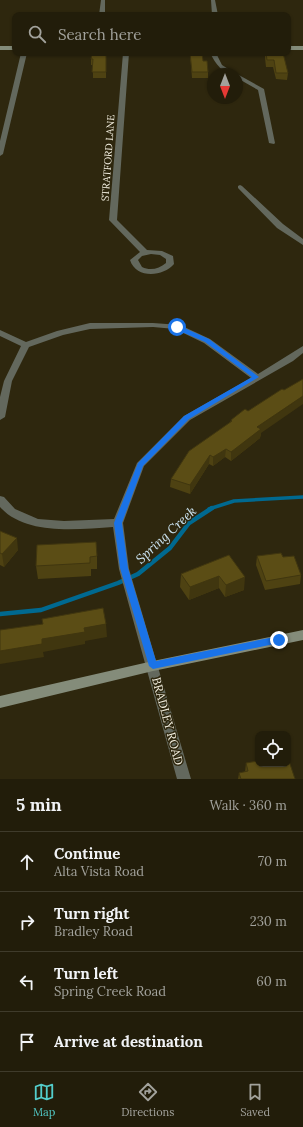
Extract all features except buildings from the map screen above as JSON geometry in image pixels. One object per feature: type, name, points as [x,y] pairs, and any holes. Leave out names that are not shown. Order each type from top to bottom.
[{"type":"main road","points":[[0,48],[12,48]]},
{"type":"main road","points":[[291,48],[303,48]]},
{"type":"main road","points":[[0,702],[153,666],[303,635]]},
{"type":"street","points":[[102,12],[103,0]]},
{"type":"street","points":[[213,0],[215,12]]},
{"type":"street","points":[[0,154],[23,56]]},
{"type":"street","name":"STRATFORD LANE","points":[[126,56],[113,220],[145,252]]},
{"type":"street","points":[[215,56],[220,66],[223,68]]},
{"type":"street","points":[[243,80],[261,90],[272,143]]},
{"type":"street","points":[[240,187],[280,226],[303,243]]},
{"type":"street","points":[[0,417],[8,381],[26,345],[60,333],[90,326],[153,325],[177,327],[207,341],[256,377]]},
{"type":"street","points":[[0,333],[26,345]]},
{"type":"street","name":"BRADLEY ROAD","points":[[184,779],[124,568],[118,523],[140,464],[187,418],[256,377],[290,359],[303,349]]},
{"type":"street","points":[[0,500],[12,512],[28,520],[67,525],[118,523]]},
{"type":"waterway","name":"Spring Creek","points":[[212,508],[234,501],[303,497]]},
{"type":"waterway","name":"Spring Creek","points":[[0,614],[41,610],[118,583],[138,574],[170,548],[189,523],[212,508]]},
{"type":"route","points":[[177,327],[207,341],[256,377],[187,418],[140,464],[118,523],[124,568],[153,666],[279,640]]}]
